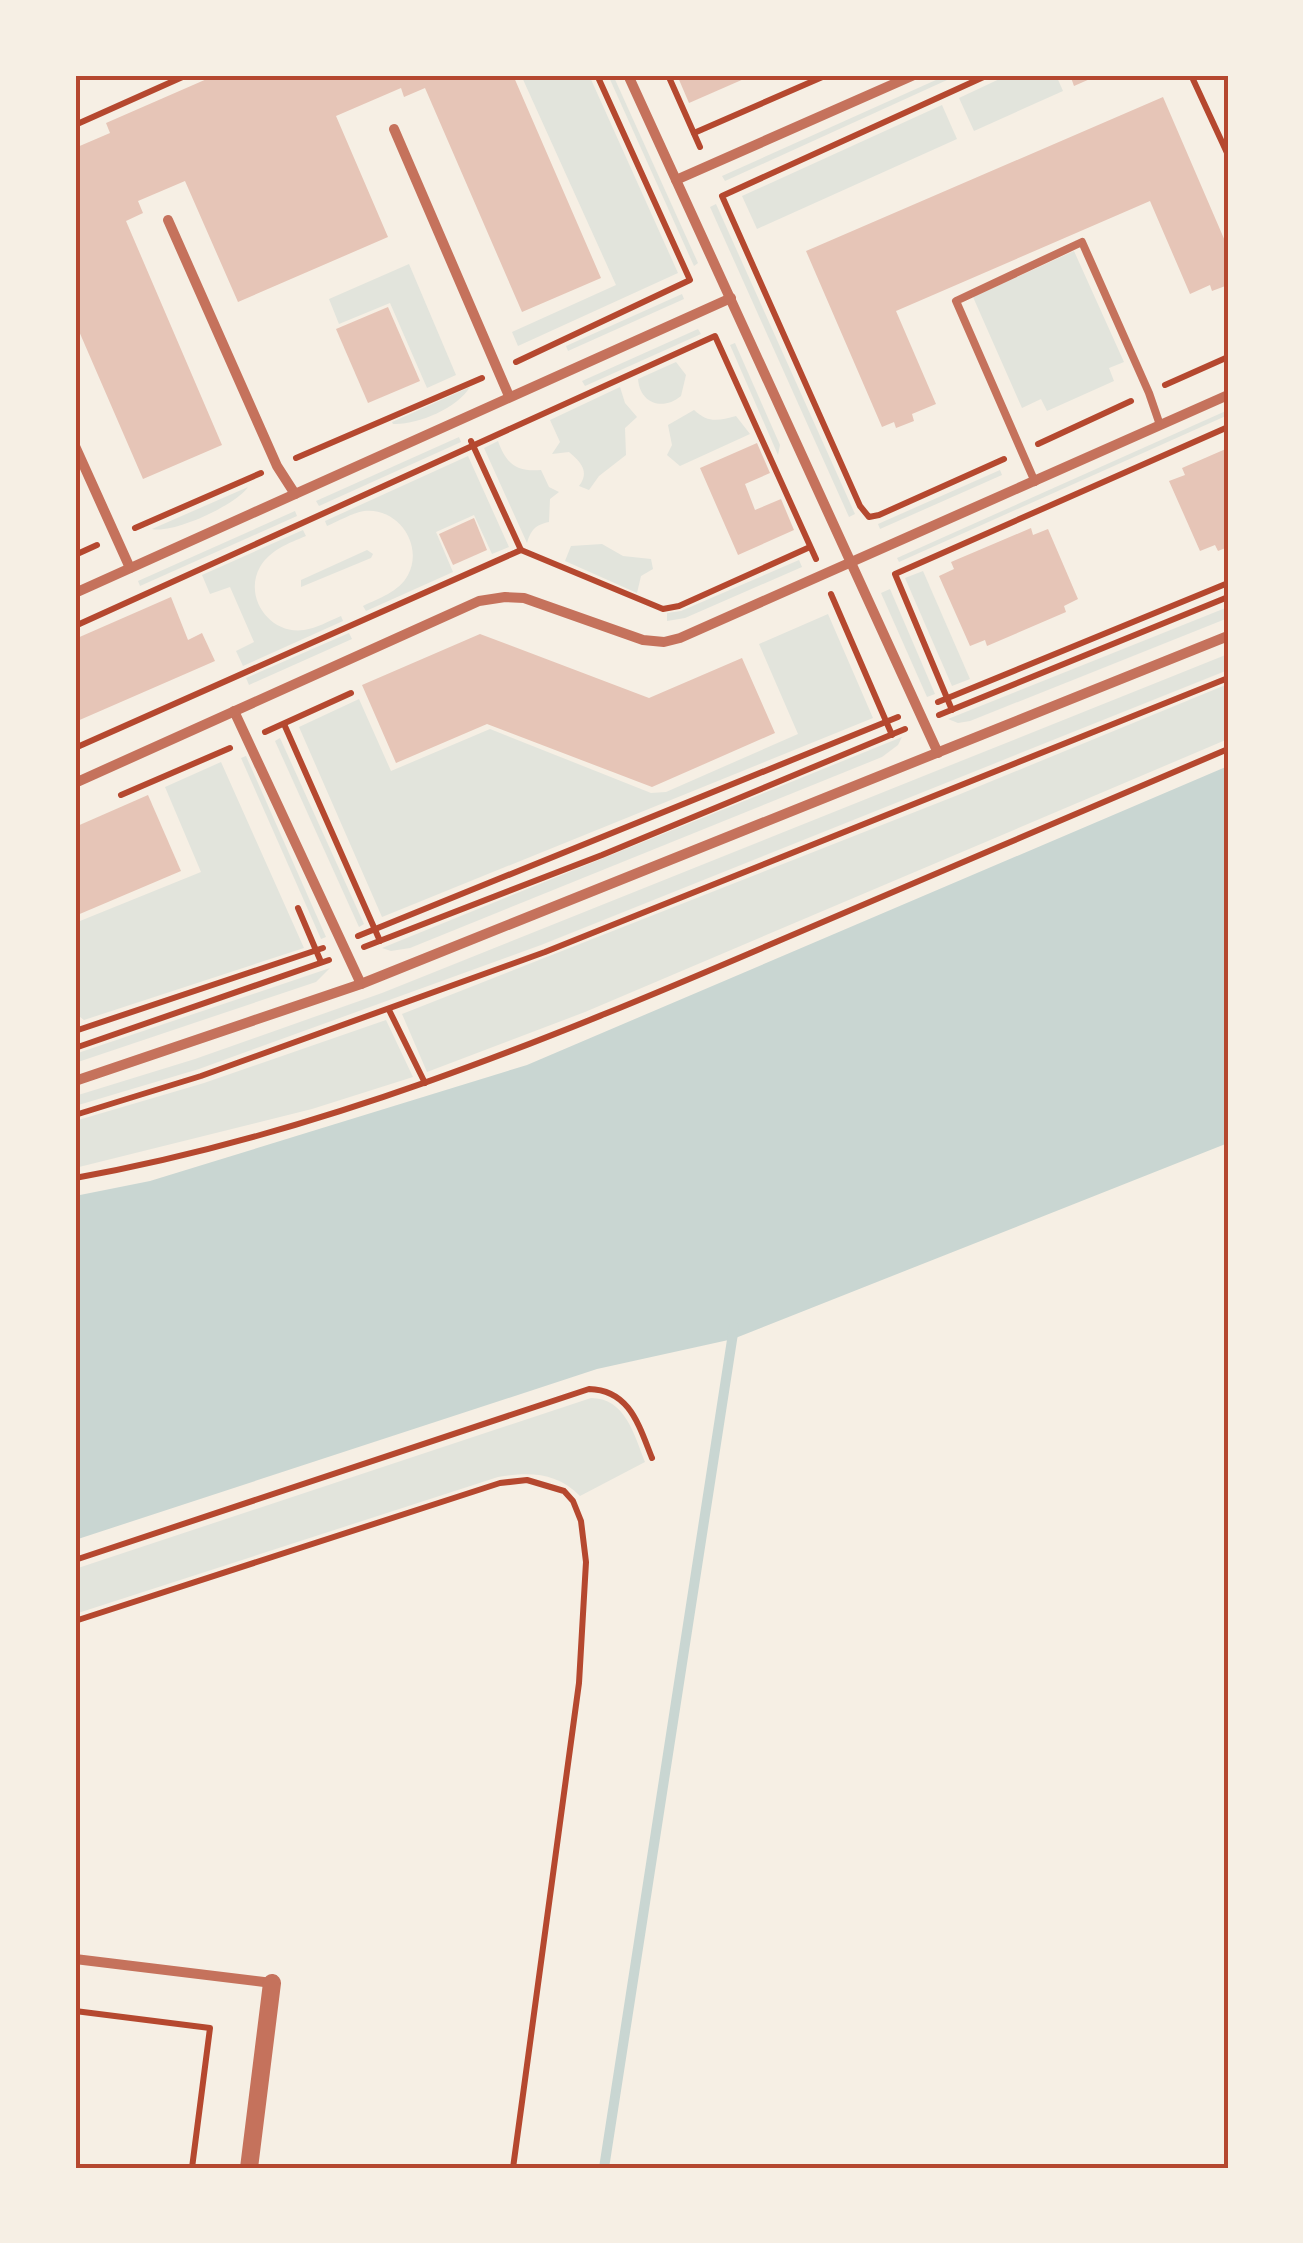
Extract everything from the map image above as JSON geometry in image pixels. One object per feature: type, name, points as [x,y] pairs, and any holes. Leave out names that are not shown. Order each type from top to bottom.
[{"type":"street","points":[[628,75],[938,753]]},
{"type":"street","points":[[676,180],[914,75]]},
{"type":"street","points":[[394,129],[510,396]]},
{"type":"street","points":[[168,220],[277,466],[295,494]]},
{"type":"street","points":[[75,593],[731,298]]},
{"type":"street","points":[[75,783],[479,601],[524,598],[643,640],[664,642],[852,564],[1228,395]]},
{"type":"street","points":[[75,446],[130,568]]},
{"type":"street","points":[[75,1081],[361,984],[1228,636]]},
{"type":"street","points":[[234,711],[361,984]]},
{"type":"street","points":[[75,1959],[272,1983],[249,2168]]},
{"type":"lane","points":[[1035,482],[956,301],[1064,250],[1082,242],[1150,392],[1160,426]]},
{"type":"path","points":[[75,125],[187,75]]},
{"type":"path","points":[[75,555],[498,370],[690,280],[596,75]]},
{"type":"path","points":[[668,75],[860,506],[869,516],[879,515],[1228,358]]},
{"type":"path","points":[[694,133],[827,75]]},
{"type":"path","points":[[722,196],[988,75]]},
{"type":"path","points":[[1191,75],[1228,155]]},
{"type":"path","points":[[75,626],[715,336],[892,735]]},
{"type":"path","points":[[460,418],[522,550],[663,609],[679,606],[810,546]]},
{"type":"path","points":[[952,710],[895,574],[1228,427]]},
{"type":"path","points":[[75,748],[522,550]]},
{"type":"path","points":[[75,1048],[344,948],[376,929],[1228,583]]},
{"type":"path","points":[[75,1031],[344,948],[380,941],[602,855],[1228,598]]},
{"type":"path","points":[[75,1115],[389,1010],[956,789],[1228,678]]},
{"type":"path","points":[[284,724],[380,941]]},
{"type":"path","points":[[75,1178],[168,1158],[424,1083],[590,1022],[1228,749]]},
{"type":"path","points":[[389,1010],[424,1083]]},
{"type":"path","points":[[75,1560],[590,1389],[622,1398],[638,1421],[652,1458]]},
{"type":"path","points":[[75,1622],[500,1484],[542,1482],[564,1490],[574,1501],[581,1521],[586,1562],[579,1682],[514,2168]]},
{"type":"path","points":[[75,2010],[210,2028],[192,2168]]},
{"type":"shaded area","points":[[521,75],[589,75],[678,273],[518,346],[512,332],[616,285]]},
{"type":"shaded area","points":[[608,75],[613,75],[698,263],[694,266]]},
{"type":"shaded area","points":[[947,75],[958,75],[725,181],[722,176]]},
{"type":"shaded area","points":[[1008,75],[1056,75],[1063,91],[974,131],[959,98]]},
{"type":"shaded area","points":[[942,105],[957,139],[757,229],[742,196]]},
{"type":"shaded area","points":[[716,204],[855,514],[849,517],[710,207]]},
{"type":"shaded area","points":[[1074,251],[1124,362],[1109,368],[1114,381],[1047,411],[1041,399],[1022,408],[973,297]]},
{"type":"shaded area","points":[[409,264],[456,375],[427,388],[390,303],[339,324],[329,299]]},
{"type":"shaded area","points":[[682,294],[684,299],[568,351],[566,346]]},
{"type":"shaded area","points":[[698,329],[701,334],[585,386],[582,381]]},
{"type":"shaded area","points":[[735,343],[780,445],[778,455],[730,345]]},
{"type":"shaded area","points":[[676,362],[686,375],[681,396],[660,404],[648,399],[638,379]]},
{"type":"shaded area","points":[[470,387],[456,402],[436,414],[414,422],[392,422]]},
{"type":"shaded area","points":[[620,387],[625,403],[637,417],[625,428],[626,455],[599,476],[589,490],[579,486],[584,472],[569,452],[552,454],[560,442],[550,420]]},
{"type":"shaded area","points":[[694,410],[714,420],[736,416],[750,434],[680,466],[667,455],[672,445],[668,425]]},
{"type":"shaded area","points":[[1228,410],[1228,415],[899,562],[897,558]]},
{"type":"shaded area","points":[[459,437],[461,442],[319,506],[316,501]]},
{"type":"shaded area","points":[[498,441],[514,465],[541,470],[549,487],[559,492],[550,499],[549,522],[534,529],[527,543],[484,448]]},
{"type":"shaded area","points":[[468,456],[509,547],[492,554],[474,515],[436,532],[453,572],[366,611],[363,606],[394,590],[408,575],[413,552],[405,530],[376,511],[359,512],[327,526],[325,521]]},
{"type":"shaded area","points":[[1000,470],[1002,475],[880,529],[878,524]]},
{"type":"shaded area","points":[[248,487],[231,502],[203,517],[174,527],[152,529]]},
{"type":"shaded area","points":[[295,511],[297,516],[140,586],[138,581]]},
{"type":"shaded area","points":[[303,530],[306,536],[274,552],[260,567],[257,601],[271,620],[292,630],[309,629],[341,616],[343,621],[243,666],[236,651],[254,642],[230,587],[210,594],[202,575]]},
{"type":"shaded area","points":[[602,544],[623,556],[651,559],[653,569],[641,576],[637,593],[565,561],[571,546]]},
{"type":"shaded area","points":[[367,550],[373,554],[371,558],[301,587],[301,580]]},
{"type":"shaded area","points":[[799,560],[802,567],[685,618],[667,621],[667,613],[681,611]]},
{"type":"shaded area","points":[[923,571],[970,679],[952,686],[905,578]]},
{"type":"shaded area","points":[[890,589],[935,694],[927,697],[881,593]]},
{"type":"shaded area","points":[[1228,607],[1228,618],[970,721],[958,723],[948,719]]},
{"type":"shaded area","points":[[828,614],[873,718],[382,917],[299,727],[359,699],[391,771],[490,729],[651,793],[666,792],[798,734],[759,644]]},
{"type":"shaded area","points":[[349,633],[352,639],[249,685],[246,678]]},
{"type":"shaded area","points":[[1228,654],[1228,670],[541,945],[199,1069],[75,1106],[75,1096],[195,1059],[382,993]]},
{"type":"shaded area","points":[[1228,684],[1228,739],[585,1012],[427,1072],[402,1014]]},
{"type":"shaded area","points":[[902,737],[882,757],[410,948],[382,948]]},
{"type":"shaded area","points":[[280,738],[364,924],[359,927],[275,741]]},
{"type":"shaded area","points":[[246,756],[326,937],[321,939],[241,758]]},
{"type":"shaded area","points":[[221,762],[304,948],[84,1020],[75,1013],[75,923],[201,872],[165,787]]},
{"type":"shaded area","points":[[1228,766],[1228,1143],[733,1339],[597,1369],[75,1540],[75,1196],[150,1181],[527,1065]]},
{"type":"shaded area","points":[[330,968],[316,982],[75,1063],[75,1054]]},
{"type":"shaded area","points":[[386,1020],[413,1077],[312,1109],[75,1168],[75,1121],[204,1083]]},
{"type":"shaded area","points":[[591,1398],[612,1404],[620,1411],[645,1462],[580,1496],[552,1478],[521,1474],[498,1477],[75,1614],[75,1569]]},
{"type":"building","points":[[216,75],[513,75],[601,278],[522,312],[425,88],[404,97],[401,88],[336,116],[388,237],[238,302],[185,181],[138,201],[143,213],[126,221],[222,445],[143,479],[75,322],[75,148],[110,133],[106,123]]},
{"type":"building","points":[[677,75],[753,75],[689,103]]},
{"type":"building","points":[[1070,75],[1099,75],[1074,86]]},
{"type":"building","points":[[1163,97],[1228,248],[1228,285],[1212,291],[1210,285],[1190,294],[1150,201],[896,311],[936,404],[912,414],[914,421],[896,428],[894,422],[882,427],[806,251]]},
{"type":"building","points":[[388,307],[420,381],[368,403],[336,329]]},
{"type":"building","points":[[757,443],[770,473],[745,484],[755,510],[781,499],[794,530],[738,555],[700,468]]},
{"type":"building","points":[[1228,448],[1228,547],[1218,551],[1215,545],[1200,551],[1169,481],[1185,475],[1182,468]]},
{"type":"building","points":[[474,518],[487,550],[453,565],[439,534]]},
{"type":"building","points":[[1031,528],[1033,535],[1048,529],[1078,599],[1064,606],[1066,612],[987,646],[985,640],[970,646],[939,576],[954,569],[951,562]]},
{"type":"building","points":[[171,597],[188,640],[202,633],[215,661],[75,722],[75,639]]},
{"type":"building","points":[[480,634],[649,698],[742,658],[775,733],[652,787],[487,724],[396,763],[362,685]]},
{"type":"building","points":[[148,795],[181,871],[75,916],[75,827]]},
{"type":"waterway","points":[[604,2168],[734,1327]]}]
